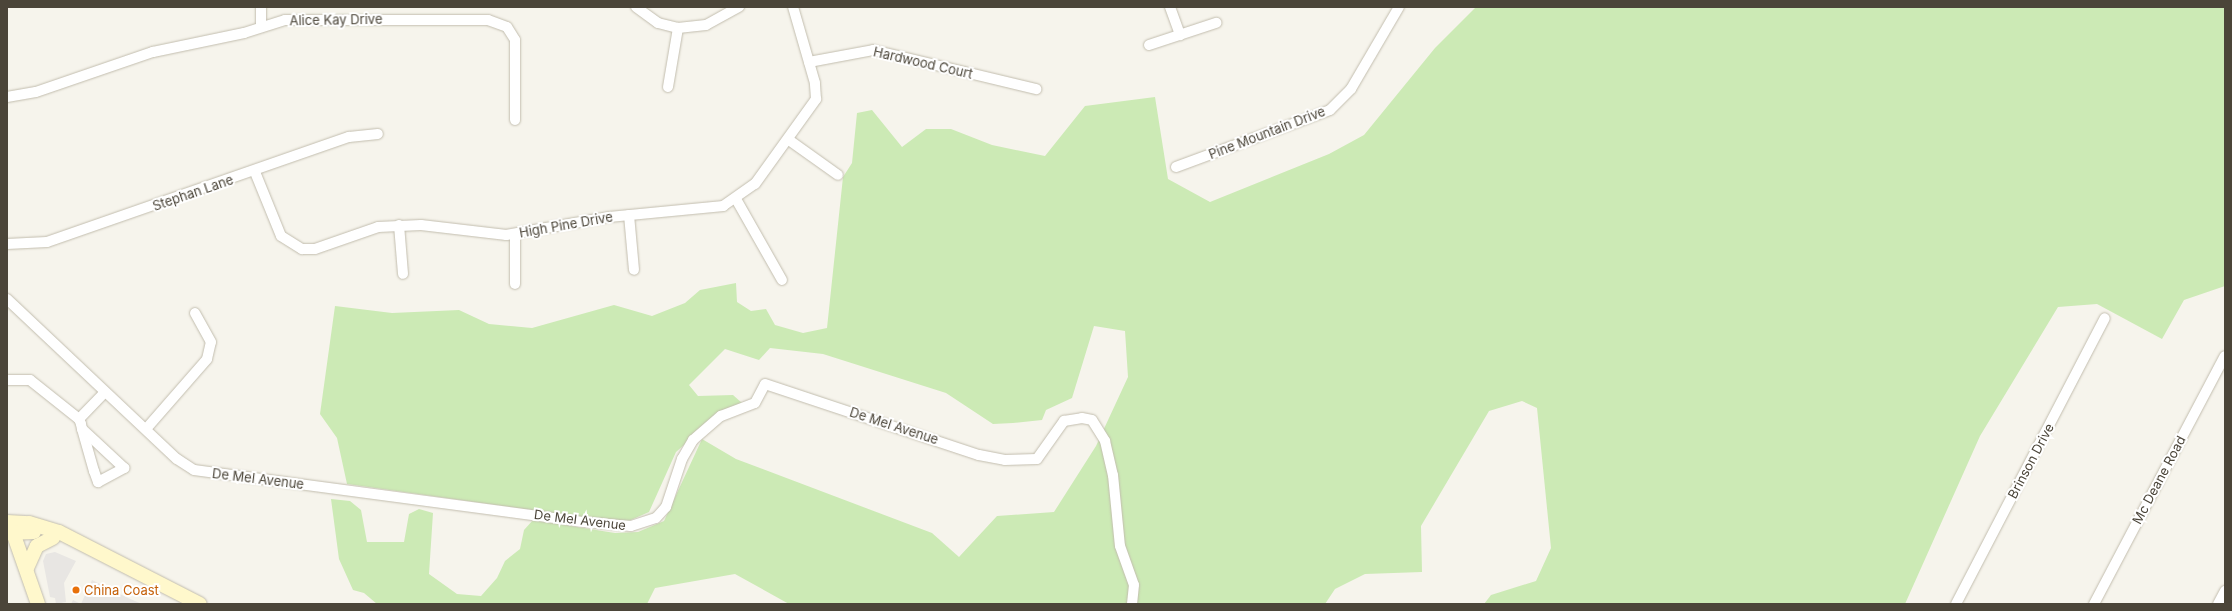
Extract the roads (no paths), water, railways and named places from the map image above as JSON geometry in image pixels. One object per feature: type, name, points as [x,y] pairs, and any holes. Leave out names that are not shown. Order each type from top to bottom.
[{"type":"street","points":[[261,7],[261,27]]},
{"type":"street","points":[[636,7],[658,23],[678,28],[706,25],[739,7]]},
{"type":"street","name":"High Pine Drive","points":[[255,172],[281,236],[296,248],[315,249],[378,227],[400,225],[514,234],[629,215],[716,207],[736,199],[755,184],[789,140],[816,99],[809,62],[793,7]]},
{"type":"street","points":[[1170,7],[1180,35]]},
{"type":"street","points":[[1387,7],[1398,10]]},
{"type":"street","name":"Pine Mountain Drive","points":[[1176,167],[1330,110],[1351,89],[1398,10]]},
{"type":"street","name":"Alice Kay Drive","points":[[7,97],[36,92],[153,52],[301,19],[496,22],[507,27],[515,40],[515,120]]},
{"type":"street","points":[[1150,45],[1216,23]]},
{"type":"street","points":[[668,86],[678,28]]},
{"type":"street","name":"Hardwood Court","points":[[809,62],[873,50],[1036,89]]},
{"type":"street","name":"Stephan Lane","points":[[7,244],[47,242],[255,172],[349,137],[378,134]]},
{"type":"street","points":[[789,140],[838,175]]},
{"type":"street","points":[[736,199],[782,280]]},
{"type":"street","points":[[629,215],[634,270]]},
{"type":"street","points":[[400,225],[403,274]]},
{"type":"street","points":[[514,234],[515,284]]},
{"type":"street","name":"De Mel Avenue","points":[[7,299],[181,462],[209,473],[632,526],[651,521],[662,513],[682,459],[701,431],[721,416],[755,403],[765,384],[979,455],[1006,460],[1037,458],[1064,421],[1082,418],[1092,420],[1105,441],[1120,546],[1134,585],[1132,604]]},
{"type":"street","points":[[146,429],[207,359],[211,342],[195,313]]},
{"type":"street","name":"Brinson Drive","points":[[1956,604],[2105,318]]},
{"type":"street","name":"Mc Deane Road","points":[[2094,604],[2225,356]]},
{"type":"street","points":[[7,380],[30,380],[79,419],[82,429],[98,482],[124,468],[82,429]]},
{"type":"street","points":[[79,419],[105,392]]},
{"type":"street","points":[[8,527],[29,523],[59,532],[114,562],[200,604]]},
{"type":"street","points":[[8,527],[34,532],[53,538],[102,562],[114,562]]},
{"type":"street","points":[[8,527],[27,568],[33,600]]},
{"type":"street","points":[[8,527],[33,600]]},
{"type":"street","points":[[27,568],[37,546],[53,538]]},
{"type":"street","points":[[2218,604],[2225,591]]},
{"type":"place","name":"China Coast","points":[[76,590]]}]
